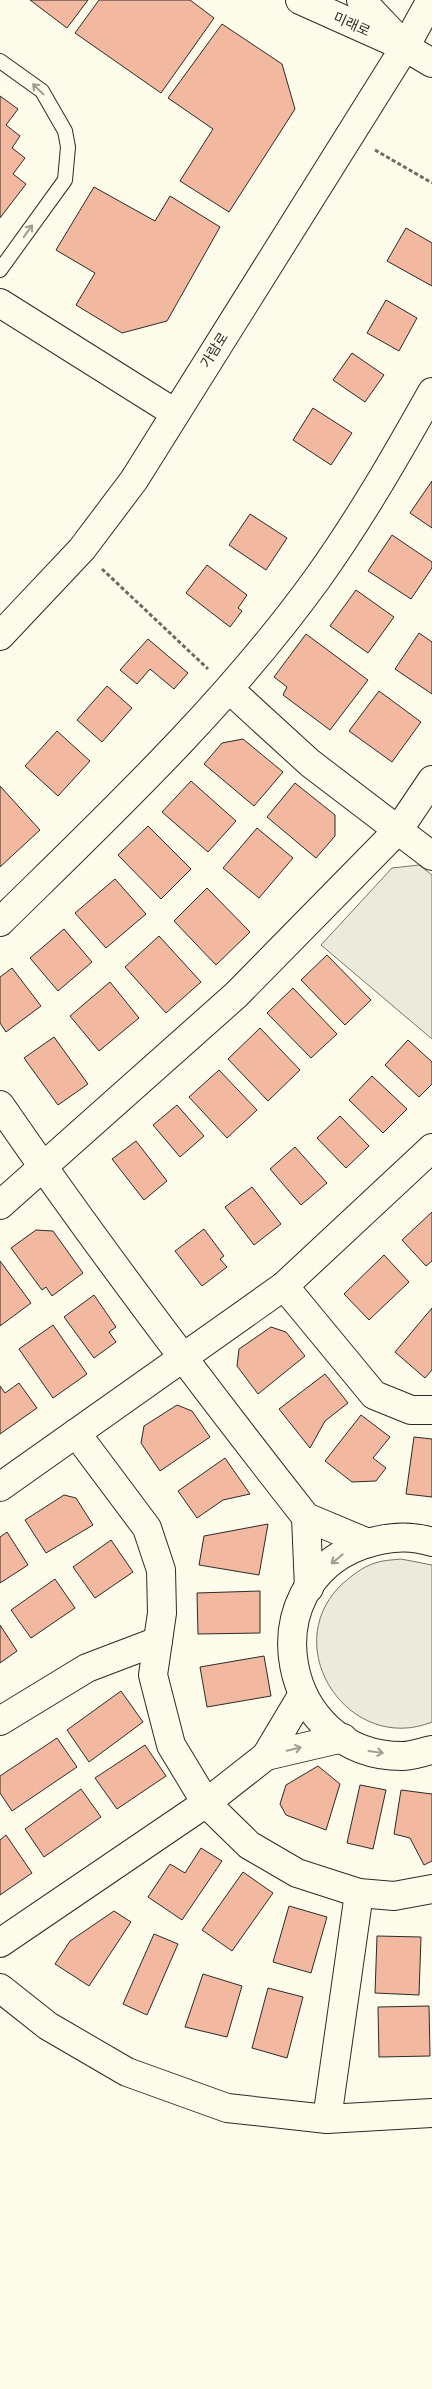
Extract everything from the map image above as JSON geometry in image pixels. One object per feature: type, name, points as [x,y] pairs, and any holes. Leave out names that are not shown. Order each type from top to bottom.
[{"type":"street","name":"미래로","points":[[300,0],[405,47],[432,63]]},
{"type":"street","name":"미래로","points":[[361,0],[405,47]]},
{"type":"street","name":"가람로","points":[[0,636],[82,549],[134,480],[348,135],[405,47],[431,0]]},
{"type":"street","points":[[0,303],[175,413]]},
{"type":"street","points":[[0,922],[136,787],[229,689],[317,579],[382,482],[432,392]]},
{"type":"street","points":[[229,689],[310,763],[432,856]]},
{"type":"street","points":[[0,1205],[236,995],[399,829],[432,780]]},
{"type":"street","points":[[0,1106],[181,1358],[306,1517],[368,1543]]},
{"type":"street","points":[[0,1487],[284,1286],[432,1148]]},
{"type":"street","points":[[284,1286],[374,1394],[411,1410],[432,1410]]},
{"type":"street","points":[[76,1433],[147,1528],[161,1570],[162,1613],[152,1675],[171,1745],[206,1803],[249,1845],[297,1873],[359,1893],[394,1896],[432,1890]]},
{"type":"street","points":[[306,1517],[309,1588]]},
{"type":"street","points":[[432,1542],[417,1538],[381,1538],[346,1551],[318,1574],[299,1604],[291,1640],[295,1676],[303,1694],[310,1708],[335,1734],[366,1750],[402,1756],[432,1750]]},
{"type":"street","points":[[0,1721],[87,1668],[158,1641]]},
{"type":"street","points":[[0,1944],[206,1803],[266,1756],[303,1694]]},
{"type":"street","points":[[266,1756],[343,1738]]},
{"type":"street","points":[[327,2119],[359,1893]]},
{"type":"street","points":[[0,1988],[48,2026],[127,2072],[227,2108],[327,2119],[432,2113]]},
{"type":"lane","points":[[0,61],[42,91],[65,131],[68,147],[64,180],[0,270]]},
{"type":"path","points":[[348,135],[432,183]]},
{"type":"path","points":[[82,549],[229,689]]},
{"type":"shaded area","points":[[419,865],[432,875],[432,1039],[321,945],[392,868]]},
{"type":"shaded area","points":[[401,1559],[432,1565],[432,1722],[402,1728],[374,1724],[351,1710],[332,1690],[320,1665],[317,1638],[323,1611],[340,1586],[365,1567],[381,1561]]},
{"type":"building","points":[[30,0],[88,0],[67,28]]},
{"type":"building","points":[[99,0],[190,0],[214,18],[161,93],[75,33]]},
{"type":"building","points":[[222,24],[282,64],[295,109],[229,212],[180,181],[213,129],[168,98]]},
{"type":"building","points":[[0,96],[18,109],[6,125],[20,136],[12,148],[25,158],[13,174],[26,184],[0,218]]},
{"type":"building","points":[[94,187],[155,221],[170,196],[220,227],[167,321],[122,333],[76,305],[95,273],[56,250]]},
{"type":"building","points":[[406,228],[432,243],[432,286],[387,261]]},
{"type":"building","points":[[386,300],[417,318],[399,351],[367,333]]},
{"type":"building","points":[[352,353],[384,375],[365,402],[333,380]]},
{"type":"building","points":[[313,408],[352,433],[331,465],[293,440]]},
{"type":"building","points":[[432,481],[432,528],[410,513]]},
{"type":"building","points":[[250,514],[287,538],[266,570],[229,545]]},
{"type":"building","points":[[392,535],[432,562],[432,568],[411,599],[368,571]]},
{"type":"building","points":[[207,565],[247,595],[238,608],[242,611],[230,627],[186,593]]},
{"type":"building","points":[[356,590],[394,617],[368,653],[330,626]]},
{"type":"building","points":[[419,633],[432,642],[432,694],[395,669]]},
{"type":"building","points":[[306,634],[368,680],[330,730],[283,695],[287,687],[274,677]]},
{"type":"building","points":[[148,639],[188,673],[174,689],[150,669],[137,684],[120,670]]},
{"type":"building","points":[[107,686],[132,708],[102,742],[77,720]]},
{"type":"building","points":[[379,691],[421,722],[392,762],[349,731]]},
{"type":"building","points":[[57,731],[90,761],[58,796],[25,766]]},
{"type":"building","points":[[243,739],[283,772],[254,806],[204,764],[222,743]]},
{"type":"building","points":[[191,781],[236,821],[208,852],[162,812]]},
{"type":"building","points":[[295,783],[335,815],[335,836],[316,858],[267,817]]},
{"type":"building","points":[[0,786],[40,830],[0,867]]},
{"type":"building","points":[[148,826],[191,869],[161,899],[118,855]]},
{"type":"building","points":[[257,828],[293,858],[259,898],[223,868]]},
{"type":"building","points":[[115,879],[146,914],[106,948],[75,913]]},
{"type":"building","points":[[207,888],[250,932],[216,965],[174,921]]},
{"type":"building","points":[[64,929],[92,962],[58,991],[30,958]]},
{"type":"building","points":[[159,936],[201,982],[166,1013],[125,967]]},
{"type":"building","points":[[327,955],[371,1000],[345,1025],[301,980]]},
{"type":"building","points":[[12,968],[41,1006],[6,1032],[0,1023],[0,977]]},
{"type":"building","points":[[110,982],[139,1018],[99,1051],[70,1016]]},
{"type":"building","points":[[293,988],[337,1034],[311,1058],[267,1013]]},
{"type":"building","points":[[260,1028],[300,1070],[268,1101],[228,1059]]},
{"type":"building","points":[[54,1037],[88,1084],[58,1105],[24,1058]]},
{"type":"building","points":[[408,1040],[432,1062],[432,1084],[419,1097],[385,1065]]},
{"type":"building","points":[[219,1070],[257,1110],[227,1138],[189,1097]]},
{"type":"building","points":[[372,1076],[407,1109],[383,1133],[349,1100]]},
{"type":"building","points":[[177,1105],[204,1136],[180,1157],[153,1125]]},
{"type":"building","points":[[340,1116],[369,1146],[346,1168],[317,1138]]},
{"type":"building","points":[[136,1141],[167,1181],[144,1200],[112,1159]]},
{"type":"building","points":[[295,1147],[327,1183],[301,1205],[270,1169]]},
{"type":"building","points":[[252,1187],[281,1224],[254,1245],[225,1207]]},
{"type":"building","points":[[432,1212],[432,1261],[426,1266],[402,1240]]},
{"type":"building","points":[[204,1229],[224,1256],[220,1259],[227,1267],[202,1286],[175,1251]]},
{"type":"building","points":[[36,1230],[53,1231],[83,1273],[52,1296],[46,1287],[42,1290],[11,1248]]},
{"type":"building","points":[[384,1255],[409,1282],[369,1320],[344,1294]]},
{"type":"building","points":[[0,1261],[31,1303],[0,1326]]},
{"type":"building","points":[[94,1295],[116,1327],[109,1332],[116,1342],[94,1358],[64,1317]]},
{"type":"building","points":[[432,1308],[432,1370],[425,1378],[395,1352]]},
{"type":"building","points":[[53,1325],[87,1374],[53,1398],[19,1349]]},
{"type":"building","points":[[271,1327],[286,1332],[305,1356],[258,1394],[237,1366],[239,1349]]},
{"type":"building","points":[[325,1374],[348,1403],[325,1421],[310,1448],[279,1409]]},
{"type":"building","points":[[19,1383],[37,1408],[0,1434],[0,1386],[5,1393]]},
{"type":"building","points":[[177,1405],[192,1411],[210,1437],[160,1471],[141,1443],[144,1426]]},
{"type":"building","points":[[361,1415],[390,1437],[373,1458],[386,1468],[376,1481],[352,1482],[325,1461]]},
{"type":"building","points":[[414,1437],[432,1439],[432,1497],[406,1494]]},
{"type":"building","points":[[225,1458],[250,1494],[223,1500],[197,1518],[178,1491]]},
{"type":"building","points":[[64,1495],[76,1498],[93,1525],[46,1553],[25,1520]]},
{"type":"building","points":[[268,1524],[259,1575],[199,1565],[204,1536]]},
{"type":"building","points":[[7,1532],[28,1565],[0,1583],[0,1537]]},
{"type":"building","points":[[111,1540],[133,1572],[95,1598],[73,1567]]},
{"type":"building","points":[[55,1579],[75,1608],[31,1638],[11,1610]]},
{"type":"building","points":[[260,1591],[260,1633],[198,1634],[197,1593]]},
{"type":"building","points":[[0,1625],[17,1651],[0,1663]]},
{"type":"building","points":[[264,1656],[271,1696],[207,1707],[200,1667]]},
{"type":"building","points":[[121,1691],[143,1722],[89,1762],[67,1730]]},
{"type":"building","points":[[57,1738],[77,1767],[12,1811],[0,1793],[0,1776]]},
{"type":"building","points":[[145,1745],[166,1776],[117,1809],[95,1778]]},
{"type":"building","points":[[318,1766],[340,1784],[326,1830],[286,1815],[280,1804],[286,1785]]},
{"type":"building","points":[[360,1785],[386,1790],[373,1849],[347,1843]]},
{"type":"building","points":[[81,1789],[101,1817],[44,1857],[25,1829]]},
{"type":"building","points":[[401,1790],[432,1794],[432,1861],[424,1865],[410,1838],[394,1834]]},
{"type":"building","points":[[6,1835],[32,1873],[0,1895],[0,1840]]},
{"type":"building","points":[[201,1848],[222,1861],[182,1920],[148,1897],[170,1864],[185,1873]]},
{"type":"building","points":[[243,1872],[273,1893],[232,1951],[202,1930]]},
{"type":"building","points":[[289,1906],[327,1917],[311,1973],[273,1962]]},
{"type":"building","points":[[114,1911],[131,1922],[89,1986],[55,1964],[70,1941]]},
{"type":"building","points":[[154,1934],[178,1944],[147,2015],[123,2004]]},
{"type":"building","points":[[377,1936],[421,1937],[419,1995],[375,1993]]},
{"type":"building","points":[[203,1974],[242,1986],[227,2037],[185,2027]]},
{"type":"building","points":[[268,1988],[303,1997],[287,2058],[252,2048]]},
{"type":"building","points":[[429,2006],[430,2056],[379,2057],[378,2007]]}]
